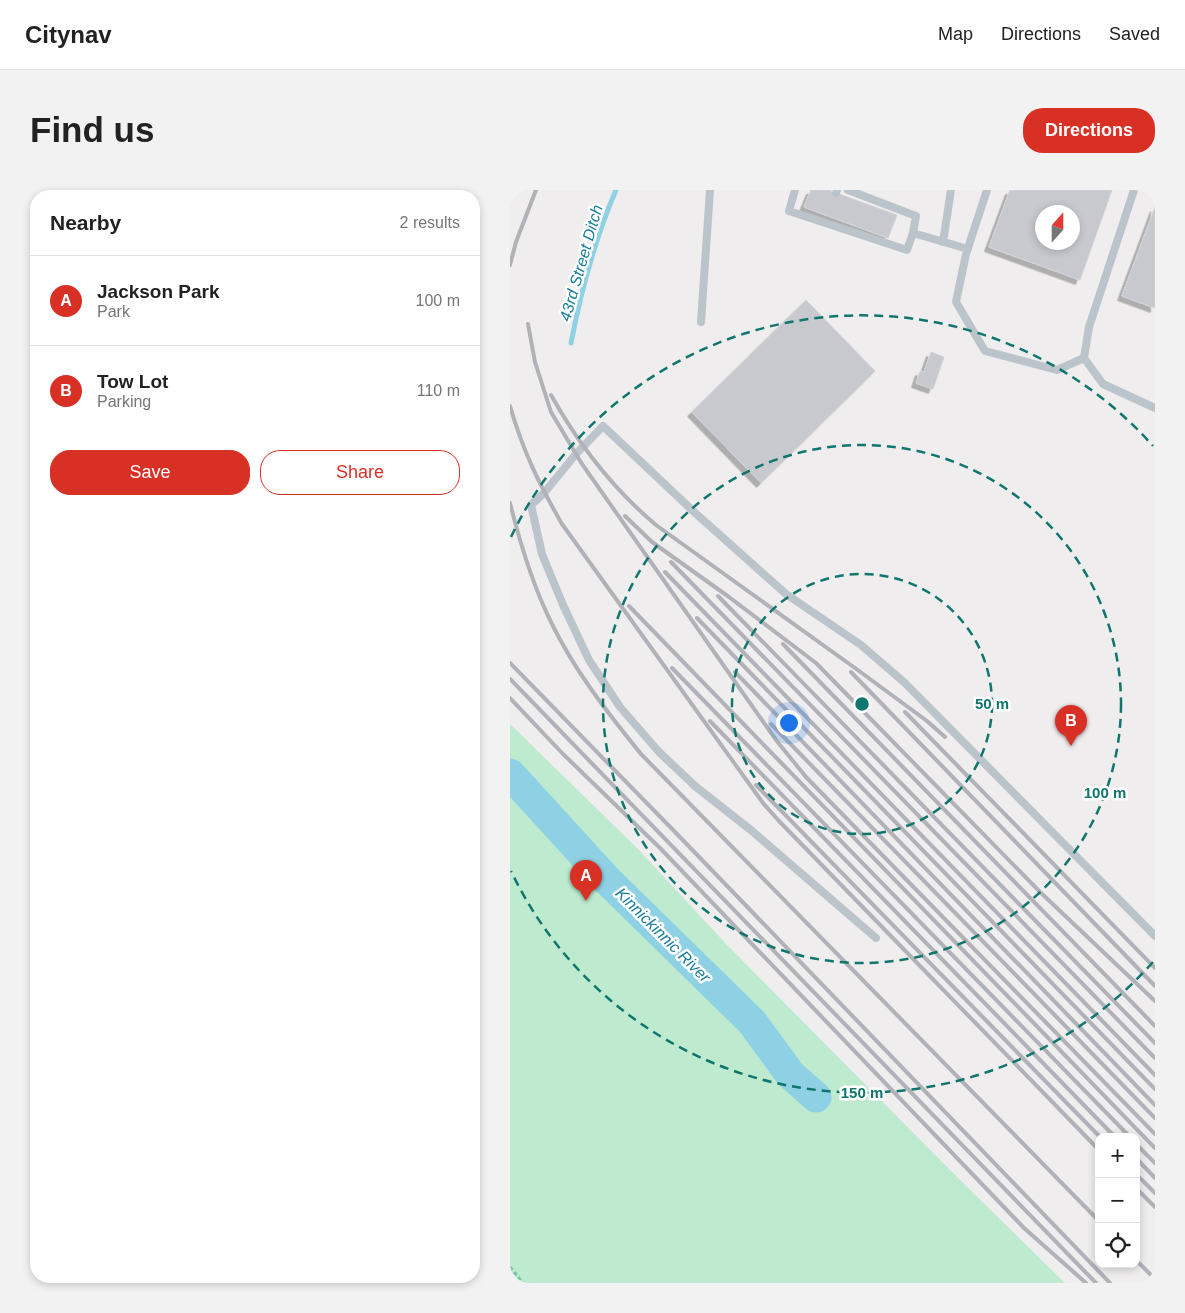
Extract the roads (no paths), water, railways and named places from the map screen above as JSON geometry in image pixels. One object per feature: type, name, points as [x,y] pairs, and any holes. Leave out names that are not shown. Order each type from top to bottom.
[{"type":"lane","points":[[701,322],[710,190]]},
{"type":"lane","points":[[794,191],[788,210],[828,220],[908,250],[914,233],[916,216],[873,203],[848,190]]},
{"type":"lane","points":[[943,242],[951,190]]},
{"type":"lane","points":[[987,190],[968,248],[956,302],[985,351],[1057,370],[1084,358]]},
{"type":"lane","points":[[1134,190],[1089,327],[1084,358],[1102,384],[1155,408]]},
{"type":"lane","points":[[914,233],[968,248]]},
{"type":"lane","points":[[876,938],[752,831],[695,786],[659,752],[620,707],[589,660],[542,554],[531,505],[544,493],[602,426],[786,594],[861,645],[905,683],[1155,936]]},
{"type":"waterway","name":"43rd Street Ditch","points":[[571,343],[589,265],[616,190]]},
{"type":"waterway","name":"Kinnickinnic River","points":[[510,774],[606,879],[752,1022],[790,1074],[816,1097]]},
{"type":"railway","points":[[510,265],[516,242],[536,190]]},
{"type":"railway","points":[[528,324],[535,362],[551,412],[582,464],[776,740],[806,777],[1155,1134]]},
{"type":"railway","points":[[551,395],[573,431],[598,465],[625,496],[656,525],[855,668],[927,721],[945,737]]},
{"type":"railway","points":[[510,406],[532,467],[562,524],[763,803],[1095,1146]]},
{"type":"railway","points":[[510,503],[532,578],[560,640],[592,690],[641,754],[1095,1217]]},
{"type":"railway","points":[[625,516],[652,542],[816,663],[1040,892],[1155,1001]]},
{"type":"railway","points":[[671,562],[1155,1058]]},
{"type":"railway","points":[[665,572],[1155,1075]]},
{"type":"railway","points":[[718,596],[1155,1043]]},
{"type":"railway","points":[[629,606],[1155,1148]]},
{"type":"railway","points":[[697,618],[1155,1089]]},
{"type":"railway","points":[[783,644],[1155,1026]]},
{"type":"railway","points":[[510,663],[1110,1283]]},
{"type":"railway","points":[[672,668],[1126,1133]]},
{"type":"railway","points":[[735,672],[1155,1105]]},
{"type":"railway","points":[[851,672],[1155,986]]},
{"type":"railway","points":[[510,679],[1096,1283]]},
{"type":"railway","points":[[510,698],[563,754],[660,848],[1024,1228],[1086,1283]]},
{"type":"railway","points":[[905,712],[1155,968]]},
{"type":"railway","points":[[710,721],[1111,1133]]},
{"type":"railway","points":[[771,724],[1155,1118]]},
{"type":"railway","points":[[756,785],[1096,1133]]},
{"type":"railway","points":[[1140,1148],[1155,1163]]},
{"type":"railway","points":[[1140,1162],[1155,1178]]},
{"type":"railway","points":[[1140,1178],[1155,1193]]},
{"type":"railway","points":[[1140,1192],[1155,1207]]},
{"type":"railway","points":[[1140,1264],[1155,1279]]},
{"type":"place","name":"Tow Lot","points":[[1071,746]]},
{"type":"place","name":"Jackson Park","points":[[586,901]]}]
